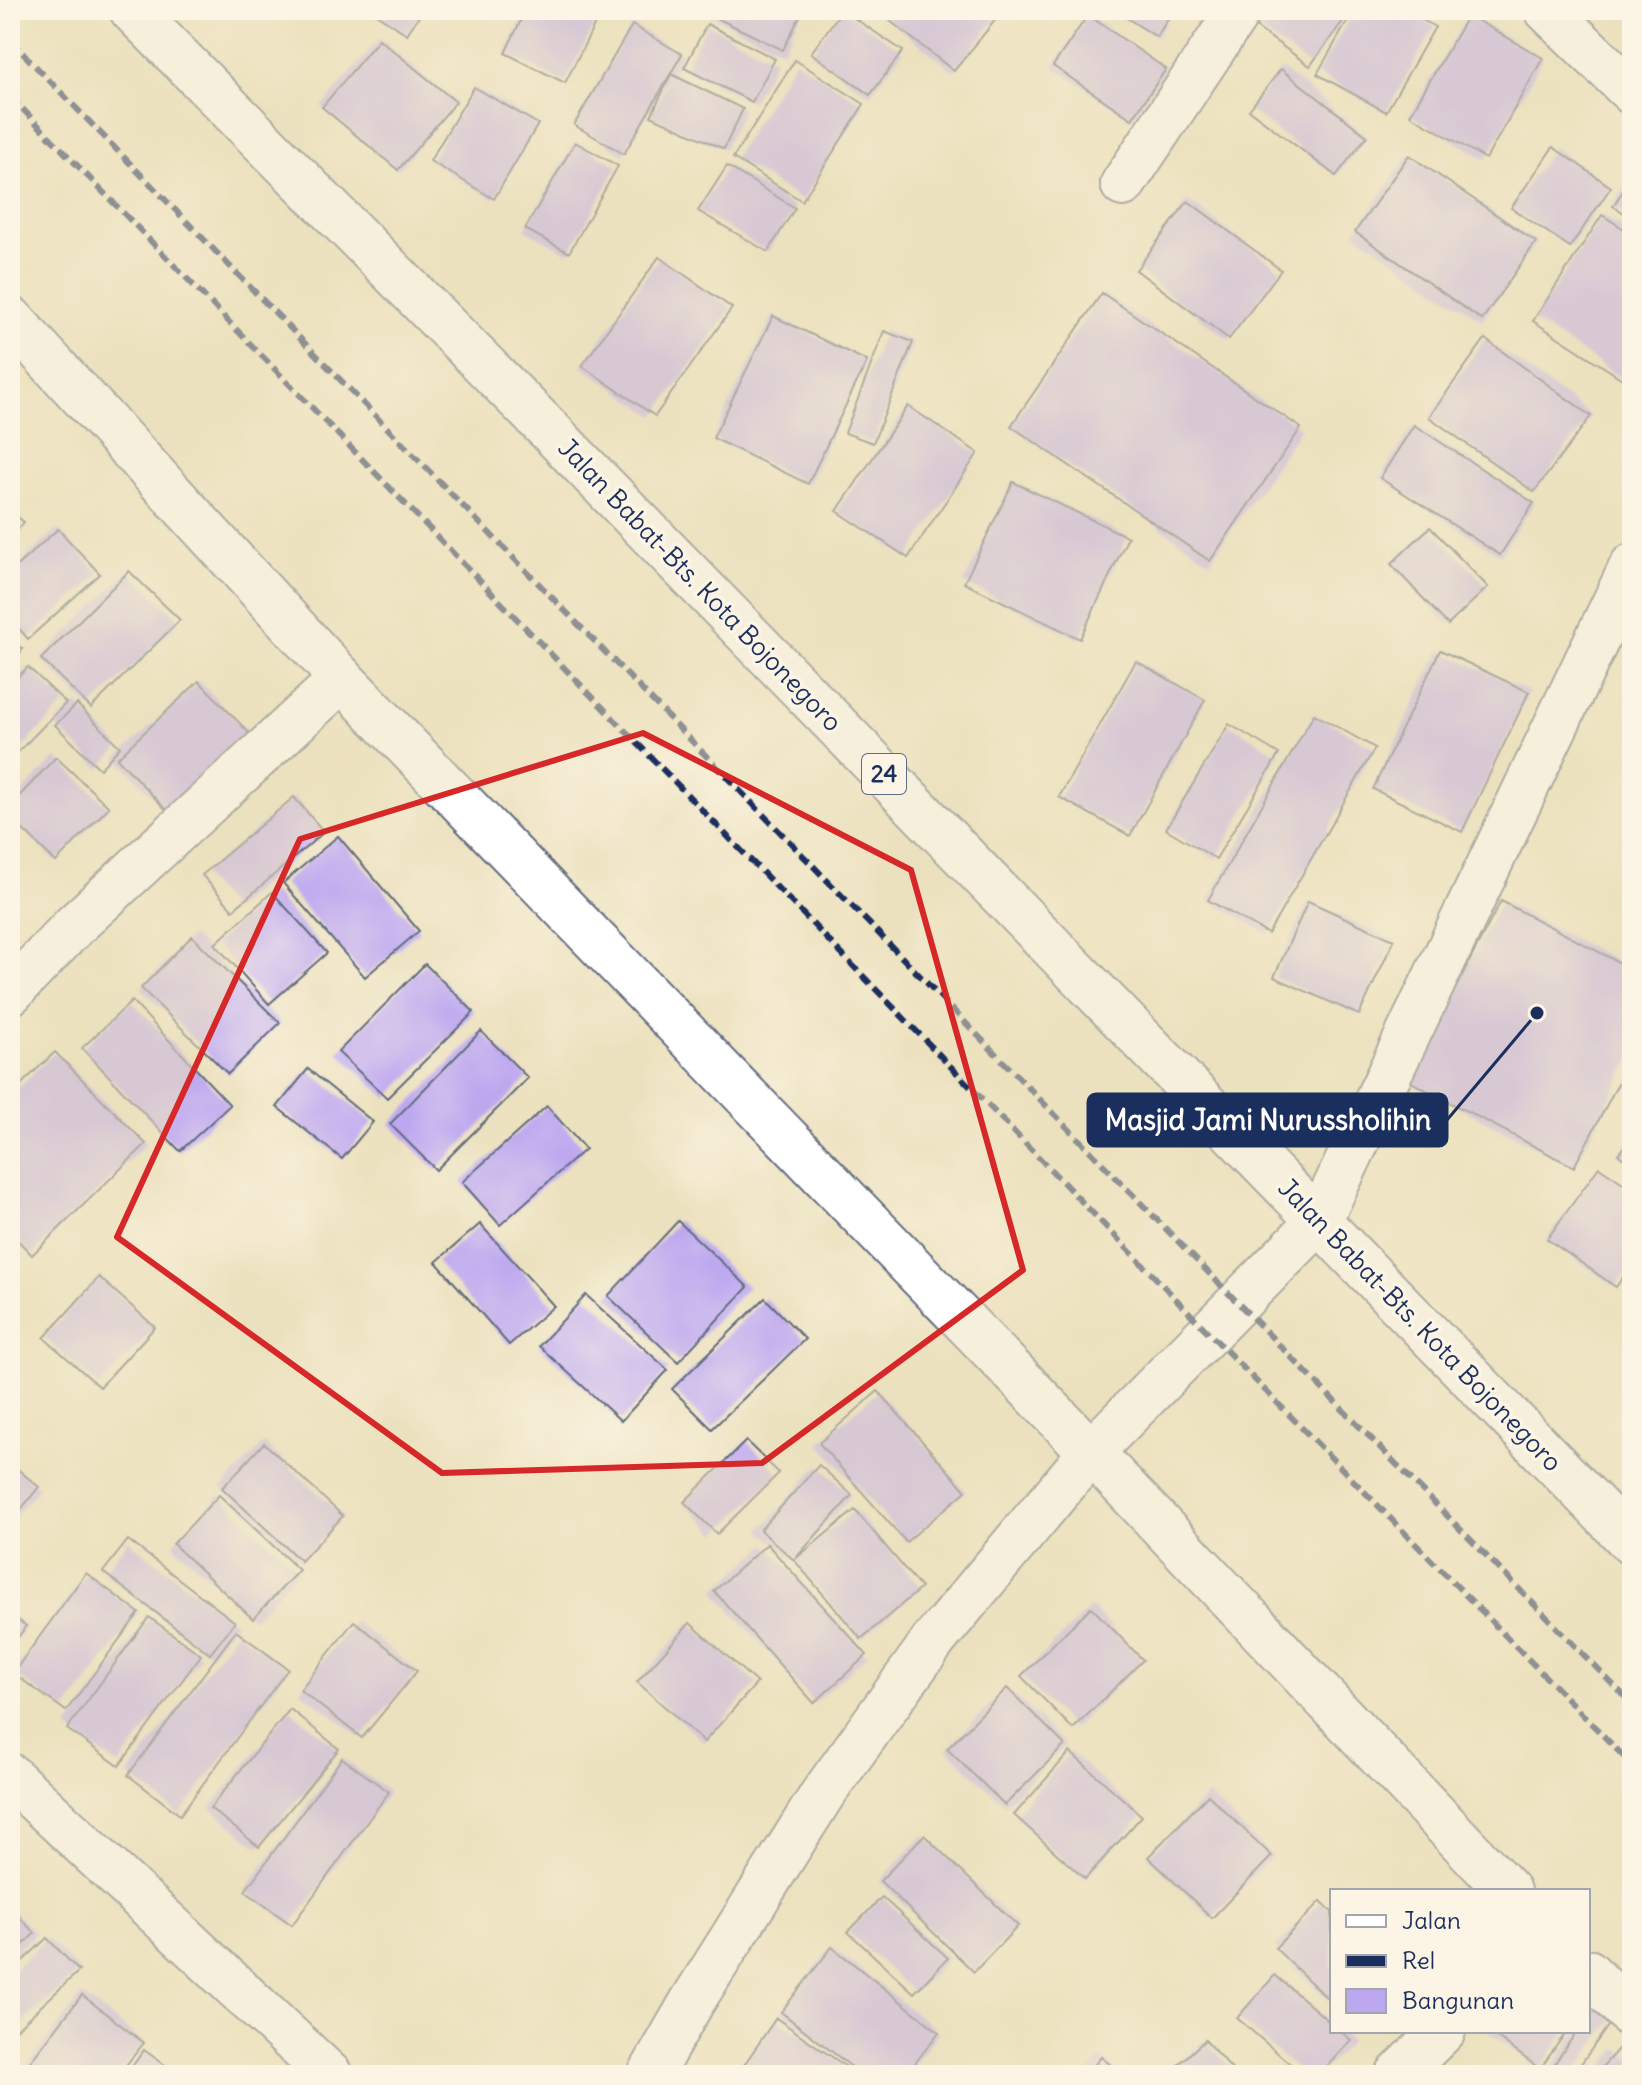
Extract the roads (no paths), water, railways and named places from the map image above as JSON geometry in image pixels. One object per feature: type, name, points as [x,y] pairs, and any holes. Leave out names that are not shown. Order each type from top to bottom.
[{"type":"main road","name":"Jalan Babat-Bts. Kota Bojonegoro","points":[[132,10],[551,432],[1632,1543]]},
{"type":"main road","points":[[1123,184],[1239,10]]},
{"type":"main road","points":[[1547,10],[1632,92]]},
{"type":"main road","points":[[10,318],[342,679],[1091,1452],[1506,1889]]},
{"type":"main road","points":[[650,2075],[692,2002],[822,1795],[934,1640],[1091,1452],[1319,1221],[1632,566]]},
{"type":"main road","points":[[10,993],[74,926],[342,679]]},
{"type":"main road","points":[[10,1776],[330,2075]]},
{"type":"main road","points":[[1590,1974],[1632,2016]]},
{"type":"main road","points":[[1398,2075],[1441,2033]]},
{"type":"railway","points":[[10,40],[1632,1704]]},
{"type":"railway","points":[[10,96],[1632,1765]]},
{"type":"place","name":"Masjid Jami Nurussholihin","points":[[1537,1013]]}]
